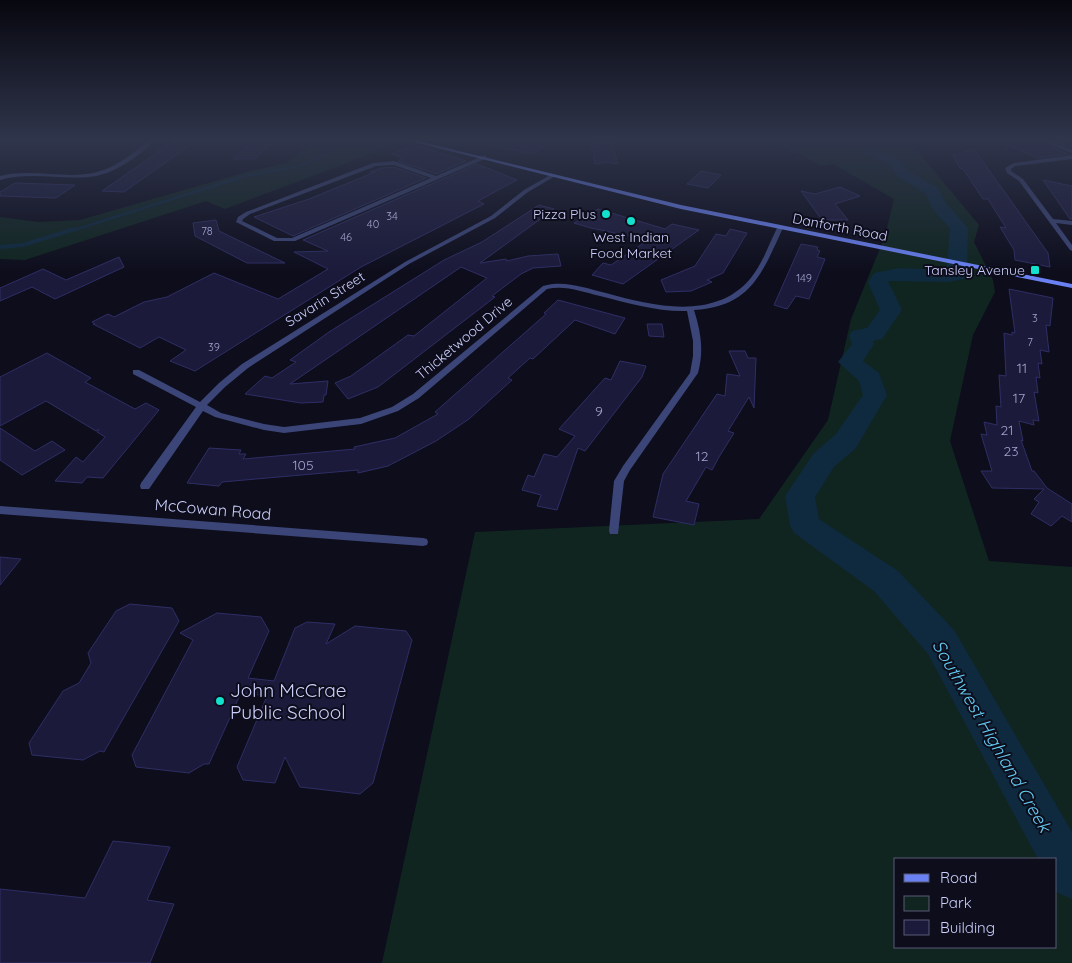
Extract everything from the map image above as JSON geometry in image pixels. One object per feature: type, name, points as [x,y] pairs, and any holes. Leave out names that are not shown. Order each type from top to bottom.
[{"type":"main road","name":"Danforth Road","points":[[586,183],[681,207],[780,228],[945,259],[1072,286]]},
{"type":"street","points":[[327,183],[248,213],[240,218],[240,222],[276,240],[288,241],[424,183]]},
{"type":"street","name":"Savarin Street","points":[[146,486],[202,405],[222,385],[271,349],[407,263],[493,217],[526,191],[540,183]]},
{"type":"street","points":[[1020,183],[1072,249]]},
{"type":"street","points":[[1052,221],[1072,223]]},
{"type":"street","name":"Thicketwood Drive","points":[[136,372],[218,415],[264,427],[284,430],[345,424],[377,417],[416,396],[545,287],[558,283],[651,306],[690,308],[720,303],[744,288],[754,278],[780,228]]},
{"type":"street","points":[[614,531],[616,500],[622,475],[694,373],[699,358],[698,343],[690,308]]},
{"type":"street","name":"McCowan Road","points":[[0,510],[423,542]]},
{"type":"green space","points":[[209,183],[294,183],[225,209],[206,201],[25,260],[0,259],[0,217],[39,222],[80,220]]},
{"type":"green space","points":[[866,183],[944,183],[979,225],[974,242],[993,280],[995,292],[973,335],[950,441],[989,561],[1072,567],[1072,963],[382,963],[475,532],[759,519],[828,420],[851,319],[885,236],[894,199]]},
{"type":"building","points":[[15,183],[75,185],[56,198],[0,196],[0,192]]},
{"type":"building","points":[[114,183],[137,183],[124,192],[102,191]]},
{"type":"building","points":[[348,183],[415,183],[293,236],[254,217],[309,199]]},
{"type":"building","points":[[434,183],[512,183],[478,201],[484,204],[361,267],[195,371],[170,361],[186,350],[159,337],[140,348],[92,322],[108,314],[114,317],[144,302],[167,297],[214,273],[278,299],[328,269],[294,252],[328,251],[303,240]]},
{"type":"building","points":[[688,183],[713,183],[708,188],[687,184]]},
{"type":"building","points":[[972,183],[998,183],[1048,253],[1050,267],[1015,260],[1014,250],[1000,227],[1006,228],[988,199],[983,199]]},
{"type":"building","points":[[1045,183],[1072,186],[1072,219],[1070,219]]},
{"type":"building","points":[[840,187],[860,196],[835,204],[848,220],[822,220],[801,191],[815,194]]},
{"type":"building","points":[[539,205],[554,209],[480,263],[558,254],[561,266],[533,268],[521,274],[492,296],[495,297],[378,387],[348,399],[335,383],[351,376],[408,335],[414,336],[487,278],[461,267],[290,384],[328,381],[323,402],[301,403],[245,394],[265,376],[272,378],[296,362],[290,360],[329,332],[444,260],[482,242]]},
{"type":"building","points":[[598,209],[665,229],[672,224],[699,230],[623,284],[592,275],[603,263],[611,265],[648,240],[574,223]]},
{"type":"building","points":[[216,220],[219,231],[285,263],[247,263],[195,236],[193,223]]},
{"type":"building","points":[[730,229],[747,233],[723,273],[707,280],[712,282],[691,291],[666,292],[661,280],[695,266],[716,234],[726,236]]},
{"type":"building","points":[[801,244],[818,247],[817,250],[820,251],[817,257],[825,259],[809,299],[796,296],[787,309],[774,305]]},
{"type":"building","points":[[119,257],[124,267],[55,299],[32,287],[0,301],[0,288],[43,269],[66,280]]},
{"type":"building","points":[[1009,289],[1053,298],[1050,326],[1046,325],[1049,352],[1040,350],[1042,364],[1038,363],[1040,378],[1036,377],[1038,393],[1034,392],[1039,421],[1033,420],[1034,425],[1019,421],[1023,441],[1021,440],[1032,471],[1047,488],[1072,504],[1072,522],[1062,516],[1051,526],[1031,514],[1039,502],[1034,499],[1044,489],[992,488],[981,471],[992,471],[981,434],[987,435],[984,422],[997,425],[996,406],[1001,407],[999,375],[1006,376],[1004,333],[1012,335],[1012,332],[1015,333]]},
{"type":"building","points":[[558,300],[625,318],[615,334],[575,320],[533,359],[530,358],[508,378],[512,380],[469,419],[436,441],[388,466],[358,473],[358,470],[222,482],[219,486],[187,483],[209,448],[241,450],[239,454],[246,454],[243,459],[355,449],[354,447],[395,438],[438,414],[435,412],[546,314],[544,313]]},
{"type":"building","points":[[647,324],[662,324],[664,337],[649,336]]},
{"type":"building","points":[[729,351],[745,351],[748,358],[756,358],[754,408],[749,397],[728,431],[734,433],[712,470],[706,467],[686,501],[699,504],[694,525],[653,517],[663,474],[717,394],[725,396],[727,374],[740,376]]},
{"type":"building","points":[[47,353],[91,378],[85,382],[135,409],[146,403],[159,410],[103,478],[87,477],[82,483],[55,481],[76,457],[83,462],[105,437],[97,432],[99,429],[96,431],[46,401],[0,426],[0,377]]},
{"type":"building","points":[[620,361],[646,366],[642,377],[585,451],[578,448],[557,510],[537,506],[541,495],[522,490],[528,475],[534,477],[544,454],[557,457],[575,436],[559,429],[605,378],[611,380]]},
{"type":"building","points":[[0,428],[35,451],[52,441],[65,450],[22,475],[0,460]]},
{"type":"building","points":[[0,557],[21,559],[0,585]]},
{"type":"building","points":[[130,604],[172,608],[179,621],[104,752],[100,751],[83,760],[32,755],[29,743],[63,691],[79,683],[91,663],[88,653],[116,611]]},
{"type":"building","points":[[217,613],[261,617],[269,631],[248,678],[274,681],[295,628],[307,622],[335,624],[326,644],[355,626],[406,631],[412,640],[373,783],[360,794],[300,787],[285,757],[275,783],[243,780],[237,767],[267,696],[241,693],[209,764],[204,764],[189,773],[136,767],[132,755],[193,640],[180,633]]},
{"type":"building","points":[[113,841],[170,847],[147,900],[174,904],[150,963],[0,963],[0,889],[85,898]]},
{"type":"waterway","points":[[71,231],[223,183]]},
{"type":"waterway","name":"Southwest Highland Creek","points":[[918,183],[933,192],[937,203],[959,228],[957,275],[899,274],[881,277],[878,282],[891,310],[874,334],[860,336],[863,344],[850,362],[870,378],[875,395],[846,441],[824,460],[800,496],[805,525],[886,581],[941,642],[1072,876]]},
{"type":"waterway","points":[[0,247],[23,245],[75,229]]},
{"type":"place","name":"Pizza Plus","points":[[606,214]]},
{"type":"place","name":"West Indian Food Market","points":[[631,221]]},
{"type":"place","name":"Tansley Avenue","points":[[1035,270]]},
{"type":"place","name":"John McCrae Public School","points":[[220,701]]}]
